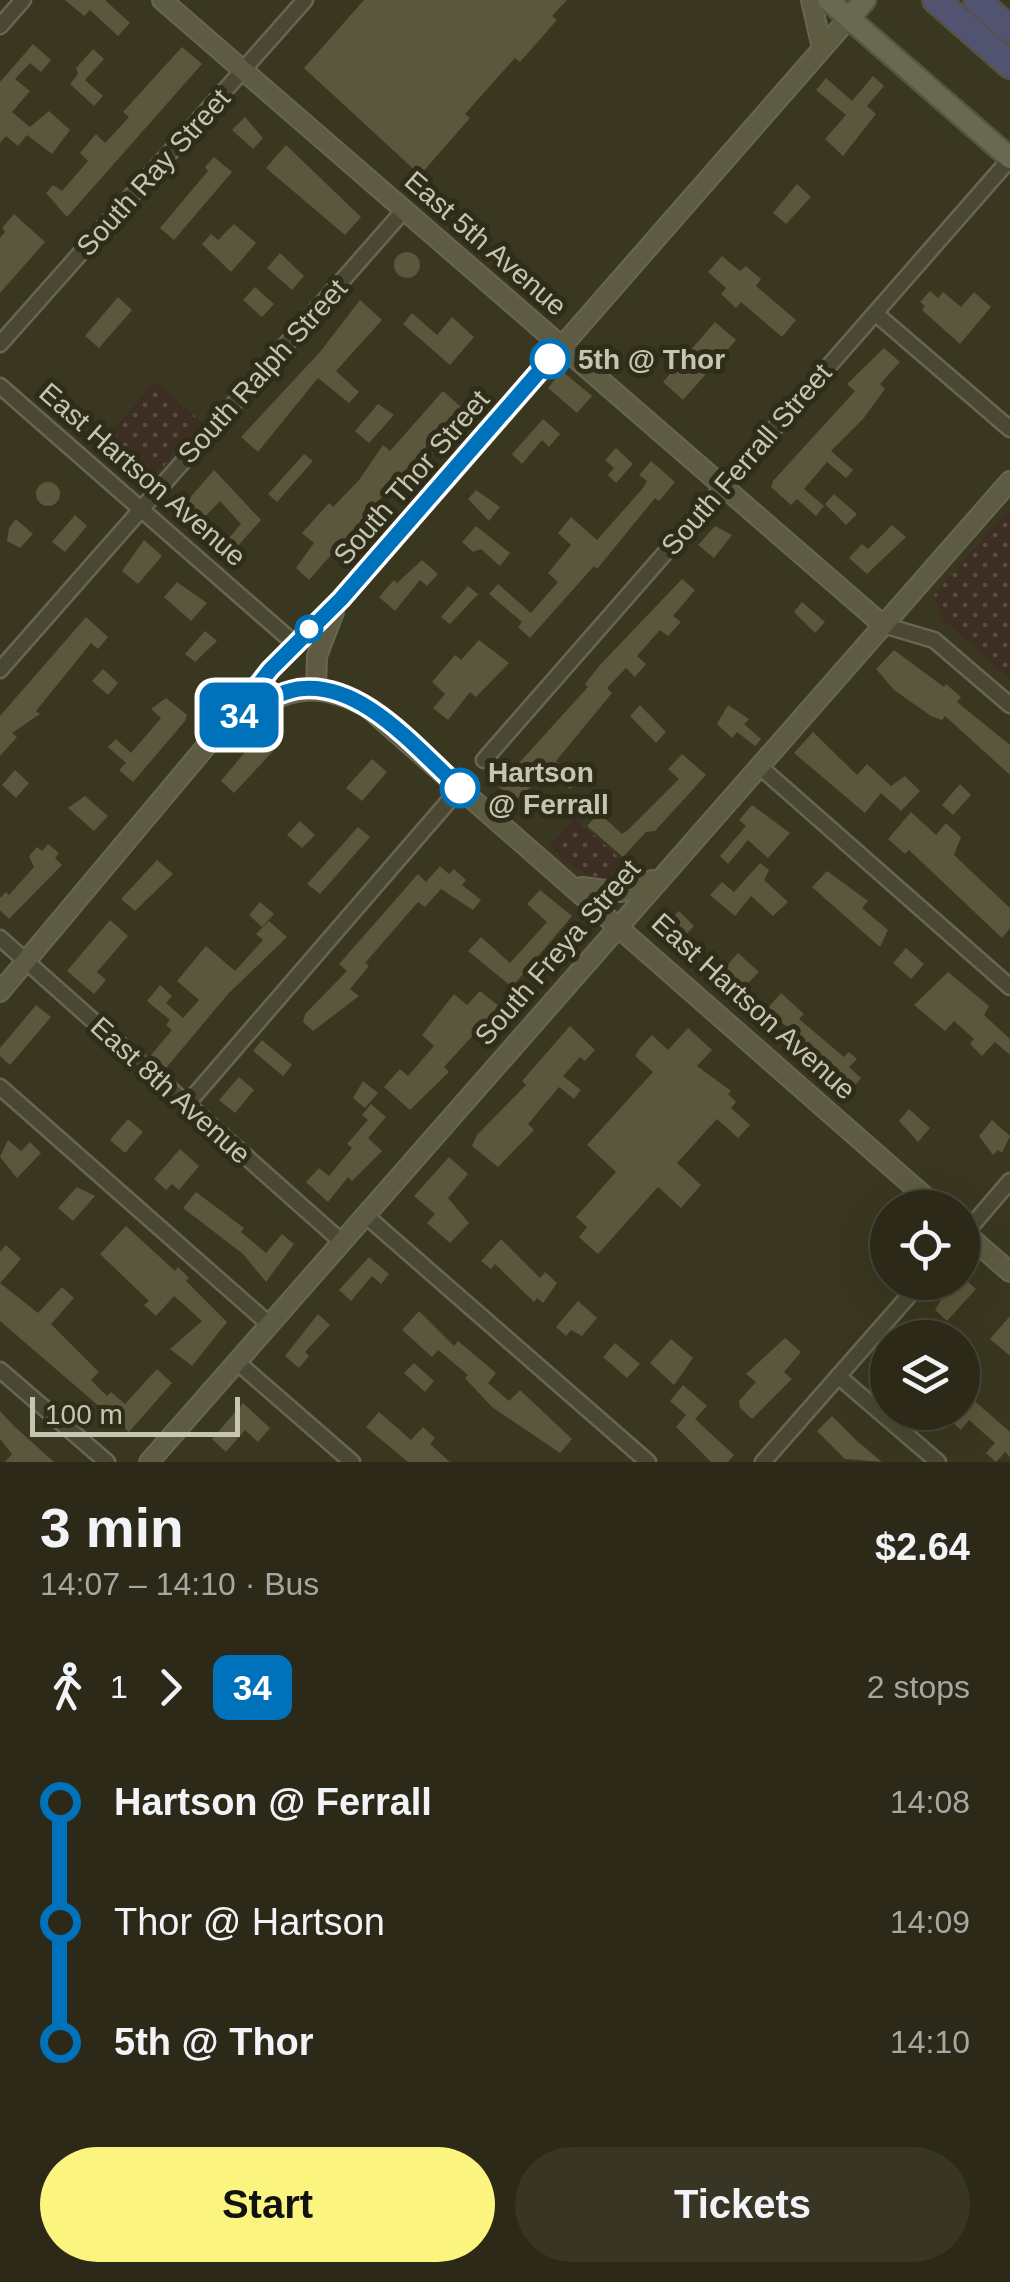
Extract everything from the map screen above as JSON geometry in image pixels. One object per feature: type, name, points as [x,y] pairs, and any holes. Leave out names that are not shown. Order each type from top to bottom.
[{"type":"highway","points":[[936,0],[1010,66]]},
{"type":"highway","points":[[976,0],[1010,30]]},
{"type":"main road","name":"East 5th Avenue","points":[[162,0],[882,625]]},
{"type":"main road","points":[[811,0],[822,48]]},
{"type":"main road","points":[[828,0],[1010,158]]},
{"type":"main road","name":"South Thor Street","points":[[0,992],[294,644],[341,599],[865,0]]},
{"type":"main road","name":"South Freya Street","points":[[149,1462],[1010,481]]},
{"type":"main road","points":[[234,717],[294,690],[316,688],[317,656],[341,599]]},
{"type":"main road","name":"East Hartson Avenue","points":[[316,688],[367,707],[619,923],[918,1190]]},
{"type":"main road","points":[[564,876],[595,892],[621,892],[653,879],[670,866]]},
{"type":"main road","points":[[980,1247],[1010,1272]]},
{"type":"street","points":[[0,26],[23,0]]},
{"type":"street","name":"South Ray Street","points":[[0,344],[306,0]]},
{"type":"street","name":"South Ferrall Street","points":[[484,760],[1010,158]]},
{"type":"street","name":"South Ralph Street","points":[[0,670],[406,209]]},
{"type":"street","points":[[875,313],[1010,429]]},
{"type":"street","name":"East Hartson Avenue","points":[[0,386],[294,644]]},
{"type":"street","name":"East 5th Avenue","points":[[882,625],[934,640],[1010,705]]},
{"type":"street","points":[[759,766],[1010,987]]},
{"type":"street","points":[[186,1104],[460,788]]},
{"type":"street","name":"East 8th Avenue","points":[[0,938],[342,1242]]},
{"type":"street","points":[[0,1086],[270,1324]]},
{"type":"street","points":[[980,1215],[1010,1182]]},
{"type":"street","points":[[365,1215],[648,1462]]},
{"type":"street","points":[[762,1462],[906,1300]]},
{"type":"street","points":[[237,1362],[352,1462]]},
{"type":"street","points":[[0,1370],[107,1462]]},
{"type":"street","points":[[838,1376],[938,1462]]},
{"type":"shaded area","points":[[155,381],[202,422],[143,490],[96,449]]},
{"type":"shaded area","points":[[1010,508],[1010,679],[942,619],[934,595]]},
{"type":"shaded area","points":[[575,818],[637,874],[612,879],[590,875],[549,847]]},
{"type":"building","points":[[65,0],[105,0],[130,23],[118,36],[90,10],[84,16]]},
{"type":"building","points":[[364,0],[567,0],[552,16],[557,20],[520,62],[515,58],[465,114],[470,118],[420,175],[304,68]]},
{"type":"building","points":[[33,44],[51,60],[41,72],[30,63],[15,79],[30,91],[12,112],[30,127],[49,111],[70,130],[52,154],[27,135],[18,146],[6,136],[0,143],[0,82]]},
{"type":"building","points":[[182,47],[202,64],[67,217],[46,193],[53,185],[62,191],[88,161],[80,153],[96,134],[105,143],[129,117],[123,112]]},
{"type":"building","points":[[93,49],[104,59],[85,80],[103,96],[94,106],[70,84],[78,74],[76,68]]},
{"type":"building","points":[[873,76],[884,86],[867,106],[876,114],[843,156],[825,139],[846,115],[816,90],[826,78],[852,101]]},
{"type":"building","points":[[245,117],[263,138],[253,149],[232,130]]},
{"type":"building","points":[[286,145],[361,217],[345,235],[266,168]]},
{"type":"building","points":[[214,157],[232,172],[174,240],[160,228],[208,171],[205,167]]},
{"type":"building","points":[[797,184],[811,197],[786,224],[773,213]]},
{"type":"building","points":[[14,214],[45,242],[0,293],[0,238],[5,232],[2,228]]},
{"type":"building","points":[[234,224],[256,243],[231,272],[202,244],[211,234],[218,240]]},
{"type":"building","points":[[407,252],[416,256],[420,265],[416,274],[407,278],[398,274],[394,265],[398,256]]},
{"type":"building","points":[[280,253],[304,276],[292,290],[267,268]]},
{"type":"building","points":[[722,256],[740,271],[746,266],[761,279],[756,286],[796,320],[782,337],[741,302],[736,308],[721,294],[726,288],[708,272]]},
{"type":"building","points":[[255,287],[274,304],[262,317],[243,300]]},
{"type":"building","points":[[930,291],[938,298],[943,292],[961,307],[974,292],[991,307],[960,344],[922,310],[925,306],[920,302]]},
{"type":"building","points":[[118,297],[132,310],[99,348],[85,336]]},
{"type":"building","points":[[360,300],[382,320],[336,371],[359,392],[349,403],[318,378],[258,452],[241,437],[320,352]]},
{"type":"building","points":[[412,313],[437,335],[452,317],[474,337],[450,365],[403,324]]},
{"type":"building","points":[[715,322],[736,340],[683,400],[663,382]]},
{"type":"building","points":[[884,348],[900,362],[880,384],[885,389],[863,419],[831,451],[853,470],[846,478],[827,462],[804,489],[824,506],[816,516],[797,499],[791,505],[771,487],[773,481],[855,391],[847,384]]},
{"type":"building","points":[[562,371],[592,396],[577,413],[548,388]]},
{"type":"building","points":[[443,391],[461,407],[309,580],[296,568],[314,543],[302,533],[329,503],[333,507],[359,480],[383,445],[390,451]]},
{"type":"building","points":[[378,404],[394,415],[369,443],[355,431]]},
{"type":"building","points":[[543,419],[560,434],[549,447],[542,440],[522,464],[512,454]]},
{"type":"building","points":[[616,448],[633,464],[616,483],[608,475],[614,468],[605,460]]},
{"type":"building","points":[[304,454],[313,461],[277,502],[268,494]]},
{"type":"building","points":[[651,461],[675,482],[659,501],[655,498],[597,569],[594,566],[530,638],[518,627],[522,622],[489,594],[498,584],[531,613],[558,582],[548,573],[571,545],[558,533],[571,517],[597,540],[643,488],[647,481],[639,475]]},
{"type":"building","points":[[214,470],[261,520],[236,548],[227,540],[241,524],[220,501],[199,523],[182,507]]},
{"type":"building","points":[[48,482],[60,494],[48,506],[36,494]]},
{"type":"building","points":[[476,490],[500,507],[489,521],[468,499]]},
{"type":"building","points":[[834,494],[857,514],[846,525],[825,504]]},
{"type":"building","points":[[75,515],[87,526],[65,552],[52,542]]},
{"type":"building","points":[[16,519],[33,534],[20,548],[7,541],[9,528]]},
{"type":"building","points":[[892,525],[906,537],[867,574],[849,558],[862,544],[868,549]]},
{"type":"building","points":[[476,526],[510,553],[500,566],[481,549],[473,552],[462,542]]},
{"type":"building","points":[[715,526],[732,535],[714,558],[698,545]]},
{"type":"building","points":[[144,540],[162,556],[138,584],[122,571]]},
{"type":"building","points":[[422,560],[438,574],[427,586],[420,580],[395,611],[379,597],[394,580],[397,583]]},
{"type":"building","points":[[682,579],[695,590],[673,616],[681,622],[668,636],[660,630],[637,656],[646,664],[635,677],[626,668],[607,688],[612,693],[556,761],[578,780],[570,789],[550,771],[515,800],[498,786],[588,687],[585,684],[599,666]]},
{"type":"building","points":[[177,582],[207,603],[191,621],[164,597]]},
{"type":"building","points":[[468,586],[478,594],[450,624],[441,617]]},
{"type":"building","points":[[802,602],[825,622],[815,633],[794,612]]},
{"type":"building","points":[[86,617],[108,637],[98,649],[91,643],[36,711],[40,714],[12,733],[17,737],[0,756],[0,716]]},
{"type":"building","points":[[205,631],[217,641],[195,662],[185,654]]},
{"type":"building","points":[[479,640],[509,663],[476,697],[470,692],[448,720],[433,708],[445,694],[432,682],[455,655],[461,660]]},
{"type":"building","points":[[894,650],[944,687],[946,684],[961,697],[957,702],[1010,745],[1010,775],[945,716],[942,720],[931,716],[894,690],[876,669]]},
{"type":"building","points":[[103,669],[118,683],[108,695],[92,681]]},
{"type":"building","points":[[166,698],[187,715],[185,721],[133,782],[119,770],[126,763],[108,747],[116,739],[131,753],[161,718],[151,709]]},
{"type":"building","points":[[640,705],[666,732],[656,743],[630,716]]},
{"type":"building","points":[[728,705],[749,719],[744,724],[761,739],[755,746],[737,732],[732,738],[717,724]]},
{"type":"building","points":[[813,732],[857,775],[867,764],[891,786],[905,776],[920,791],[901,811],[881,793],[865,813],[794,753]]},
{"type":"building","points":[[259,735],[275,749],[234,793],[221,781]]},
{"type":"building","points":[[682,754],[706,775],[655,831],[646,832],[623,857],[587,826],[599,813],[622,834],[629,829],[679,779],[668,769]]},
{"type":"building","points":[[372,759],[387,772],[362,801],[346,788]]},
{"type":"building","points":[[15,770],[29,783],[16,798],[2,785]]},
{"type":"building","points":[[960,784],[971,795],[953,815],[942,805]]},
{"type":"building","points":[[85,796],[108,816],[94,831],[68,808]]},
{"type":"building","points":[[752,805],[790,833],[768,858],[748,840],[728,864],[720,856],[746,826],[739,820]]},
{"type":"building","points":[[911,812],[936,835],[946,823],[961,837],[954,855],[1010,908],[1010,928],[1002,938],[909,850],[905,854],[888,839]]},
{"type":"building","points":[[300,821],[315,835],[302,848],[287,835]]},
{"type":"building","points":[[358,827],[370,837],[320,894],[307,884]]},
{"type":"building","points":[[48,844],[59,853],[55,858],[62,865],[9,919],[0,910],[0,898],[6,892],[9,895],[34,867],[29,856],[37,847],[42,851]]},
{"type":"building","points":[[157,860],[173,874],[135,911],[121,899]]},
{"type":"building","points":[[760,863],[769,870],[764,880],[788,902],[773,916],[751,896],[735,916],[710,895],[722,882],[734,892]]},
{"type":"building","points":[[440,866],[449,874],[454,869],[466,880],[462,885],[481,900],[473,910],[441,889],[425,907],[418,902],[365,963],[369,966],[350,989],[359,996],[313,1031],[303,1022],[305,1014],[347,971],[339,964],[418,874],[426,882]]},
{"type":"building","points":[[827,871],[868,901],[862,908],[888,930],[880,947],[812,887]]},
{"type":"building","points":[[540,890],[572,916],[512,987],[468,951],[481,937],[510,963],[547,922],[527,904]]},
{"type":"building","points":[[260,902],[274,914],[262,927],[249,915]]},
{"type":"building","points":[[679,911],[694,926],[682,938],[667,923]]},
{"type":"building","points":[[110,920],[128,936],[97,972],[106,980],[94,994],[67,971]]},
{"type":"building","points":[[269,921],[287,937],[228,994],[166,1068],[151,1055],[172,1030],[166,1025],[170,1020],[147,1001],[160,985],[172,996],[166,1003],[183,1018],[199,1000],[177,981],[206,946],[235,971],[263,940],[256,934]]},
{"type":"building","points":[[906,948],[924,964],[911,979],[893,963]]},
{"type":"building","points":[[738,953],[759,972],[745,986],[725,968]]},
{"type":"building","points":[[948,972],[989,1006],[984,1015],[1010,1039],[1010,1055],[995,1042],[982,1056],[970,1044],[974,1039],[954,1021],[945,1031],[914,1005]]},
{"type":"building","points":[[480,991],[505,1011],[495,1023],[489,1018],[444,1067],[449,1072],[410,1110],[384,1087],[400,1069],[408,1076],[434,1046],[422,1035],[454,994],[467,1005]]},
{"type":"building","points":[[781,993],[804,1014],[799,1019],[844,1057],[849,1052],[857,1059],[849,1067],[861,1078],[850,1091],[793,1036],[795,1033],[766,1010]]},
{"type":"building","points":[[36,1005],[51,1017],[10,1065],[0,1056],[0,1048]]},
{"type":"building","points":[[570,1026],[595,1050],[585,1061],[580,1057],[563,1076],[581,1090],[574,1099],[559,1087],[528,1124],[534,1130],[498,1167],[472,1146],[477,1135],[526,1085],[522,1081]]},
{"type":"building","points":[[688,1028],[712,1050],[697,1066],[731,1091],[728,1094],[736,1102],[731,1108],[750,1125],[738,1138],[717,1119],[677,1163],[701,1185],[681,1208],[658,1187],[598,1254],[579,1237],[587,1227],[576,1217],[616,1172],[587,1145],[653,1072],[635,1056],[640,1048],[652,1035],[668,1050]]},
{"type":"building","points":[[262,1040],[292,1065],[283,1076],[253,1051]]},
{"type":"building","points":[[239,1077],[254,1090],[235,1113],[219,1100]]},
{"type":"building","points":[[363,1081],[378,1093],[365,1108],[353,1098]]},
{"type":"building","points":[[371,1104],[386,1117],[368,1138],[382,1151],[352,1181],[348,1177],[328,1202],[306,1182],[319,1168],[329,1176],[352,1148],[347,1144],[368,1120],[362,1115]]},
{"type":"building","points":[[909,1109],[930,1128],[918,1142],[899,1121]]},
{"type":"building","points":[[128,1119],[143,1132],[125,1153],[110,1140]]},
{"type":"building","points":[[992,1120],[1010,1136],[1002,1153],[998,1150],[993,1155],[979,1136]]},
{"type":"building","points":[[8,1140],[21,1151],[30,1142],[41,1153],[17,1178],[0,1157]]},
{"type":"building","points":[[180,1149],[199,1166],[179,1190],[172,1184],[166,1190],[154,1179]]},
{"type":"building","points":[[449,1157],[468,1174],[448,1198],[469,1223],[450,1243],[427,1223],[435,1214],[414,1196]]},
{"type":"building","points":[[77,1187],[95,1196],[73,1221],[58,1208]]},
{"type":"building","points":[[196,1192],[244,1228],[241,1232],[266,1253],[282,1234],[294,1244],[266,1282],[243,1254],[183,1208]]},
{"type":"building","points":[[126,1226],[175,1271],[178,1267],[189,1278],[186,1281],[227,1322],[192,1366],[170,1349],[202,1321],[174,1296],[156,1316],[144,1305],[149,1301],[100,1254]]},
{"type":"building","points":[[501,1239],[540,1278],[545,1272],[557,1283],[543,1303],[537,1298],[534,1302],[495,1264],[491,1269],[481,1261]]},
{"type":"building","points":[[6,1245],[21,1259],[0,1283],[0,1252]]},
{"type":"building","points":[[369,1257],[389,1274],[381,1284],[372,1276],[351,1301],[339,1290]]},
{"type":"building","points":[[0,1283],[38,1313],[62,1287],[74,1298],[51,1324],[99,1372],[91,1380],[107,1396],[111,1392],[125,1404],[157,1369],[172,1383],[129,1432],[0,1321]]},
{"type":"building","points":[[941,1300],[966,1300],[948,1320],[935,1310]]},
{"type":"building","points":[[578,1301],[597,1318],[582,1336],[571,1330],[566,1336],[556,1327]]},
{"type":"building","points":[[419,1311],[454,1346],[458,1341],[496,1373],[488,1383],[509,1401],[520,1390],[572,1439],[560,1453],[492,1407],[465,1378],[468,1375],[438,1350],[432,1357],[402,1330]]},
{"type":"building","points":[[318,1314],[330,1325],[305,1352],[309,1356],[299,1368],[285,1356]]},
{"type":"building","points":[[1010,1316],[1010,1356],[990,1339]]},
{"type":"building","points":[[785,1338],[801,1352],[784,1372],[792,1379],[752,1419],[740,1408],[739,1401],[756,1382],[746,1374]]},
{"type":"building","points":[[671,1339],[693,1358],[674,1385],[650,1363]]},
{"type":"building","points":[[615,1343],[640,1364],[627,1378],[603,1357]]},
{"type":"building","points":[[414,1363],[434,1381],[425,1392],[404,1373]]},
{"type":"building","points":[[683,1385],[707,1406],[695,1419],[734,1455],[728,1462],[711,1462],[676,1427],[686,1415],[670,1401]]},
{"type":"building","points":[[243,1403],[270,1428],[258,1442],[245,1430],[226,1452],[212,1439]]},
{"type":"building","points":[[980,1406],[1010,1432],[1010,1457],[1005,1452],[996,1462],[986,1453],[995,1443],[980,1430]]},
{"type":"building","points":[[0,1411],[54,1462],[5,1462],[12,1454],[0,1439]]},
{"type":"building","points":[[379,1412],[411,1440],[423,1427],[435,1438],[430,1444],[450,1462],[408,1462],[366,1427]]},
{"type":"building","points":[[832,1416],[882,1462],[845,1459],[817,1431]]},
{"type":"bus line","name":"34","points":[[460,788],[367,707],[342,694],[316,688],[294,690],[234,717],[270,670],[341,599],[550,359]]},
{"type":"place","name":"5th @ Thor","points":[[550,359]]},
{"type":"place","name":"Hartson @ Ferrall","points":[[460,788]]}]
